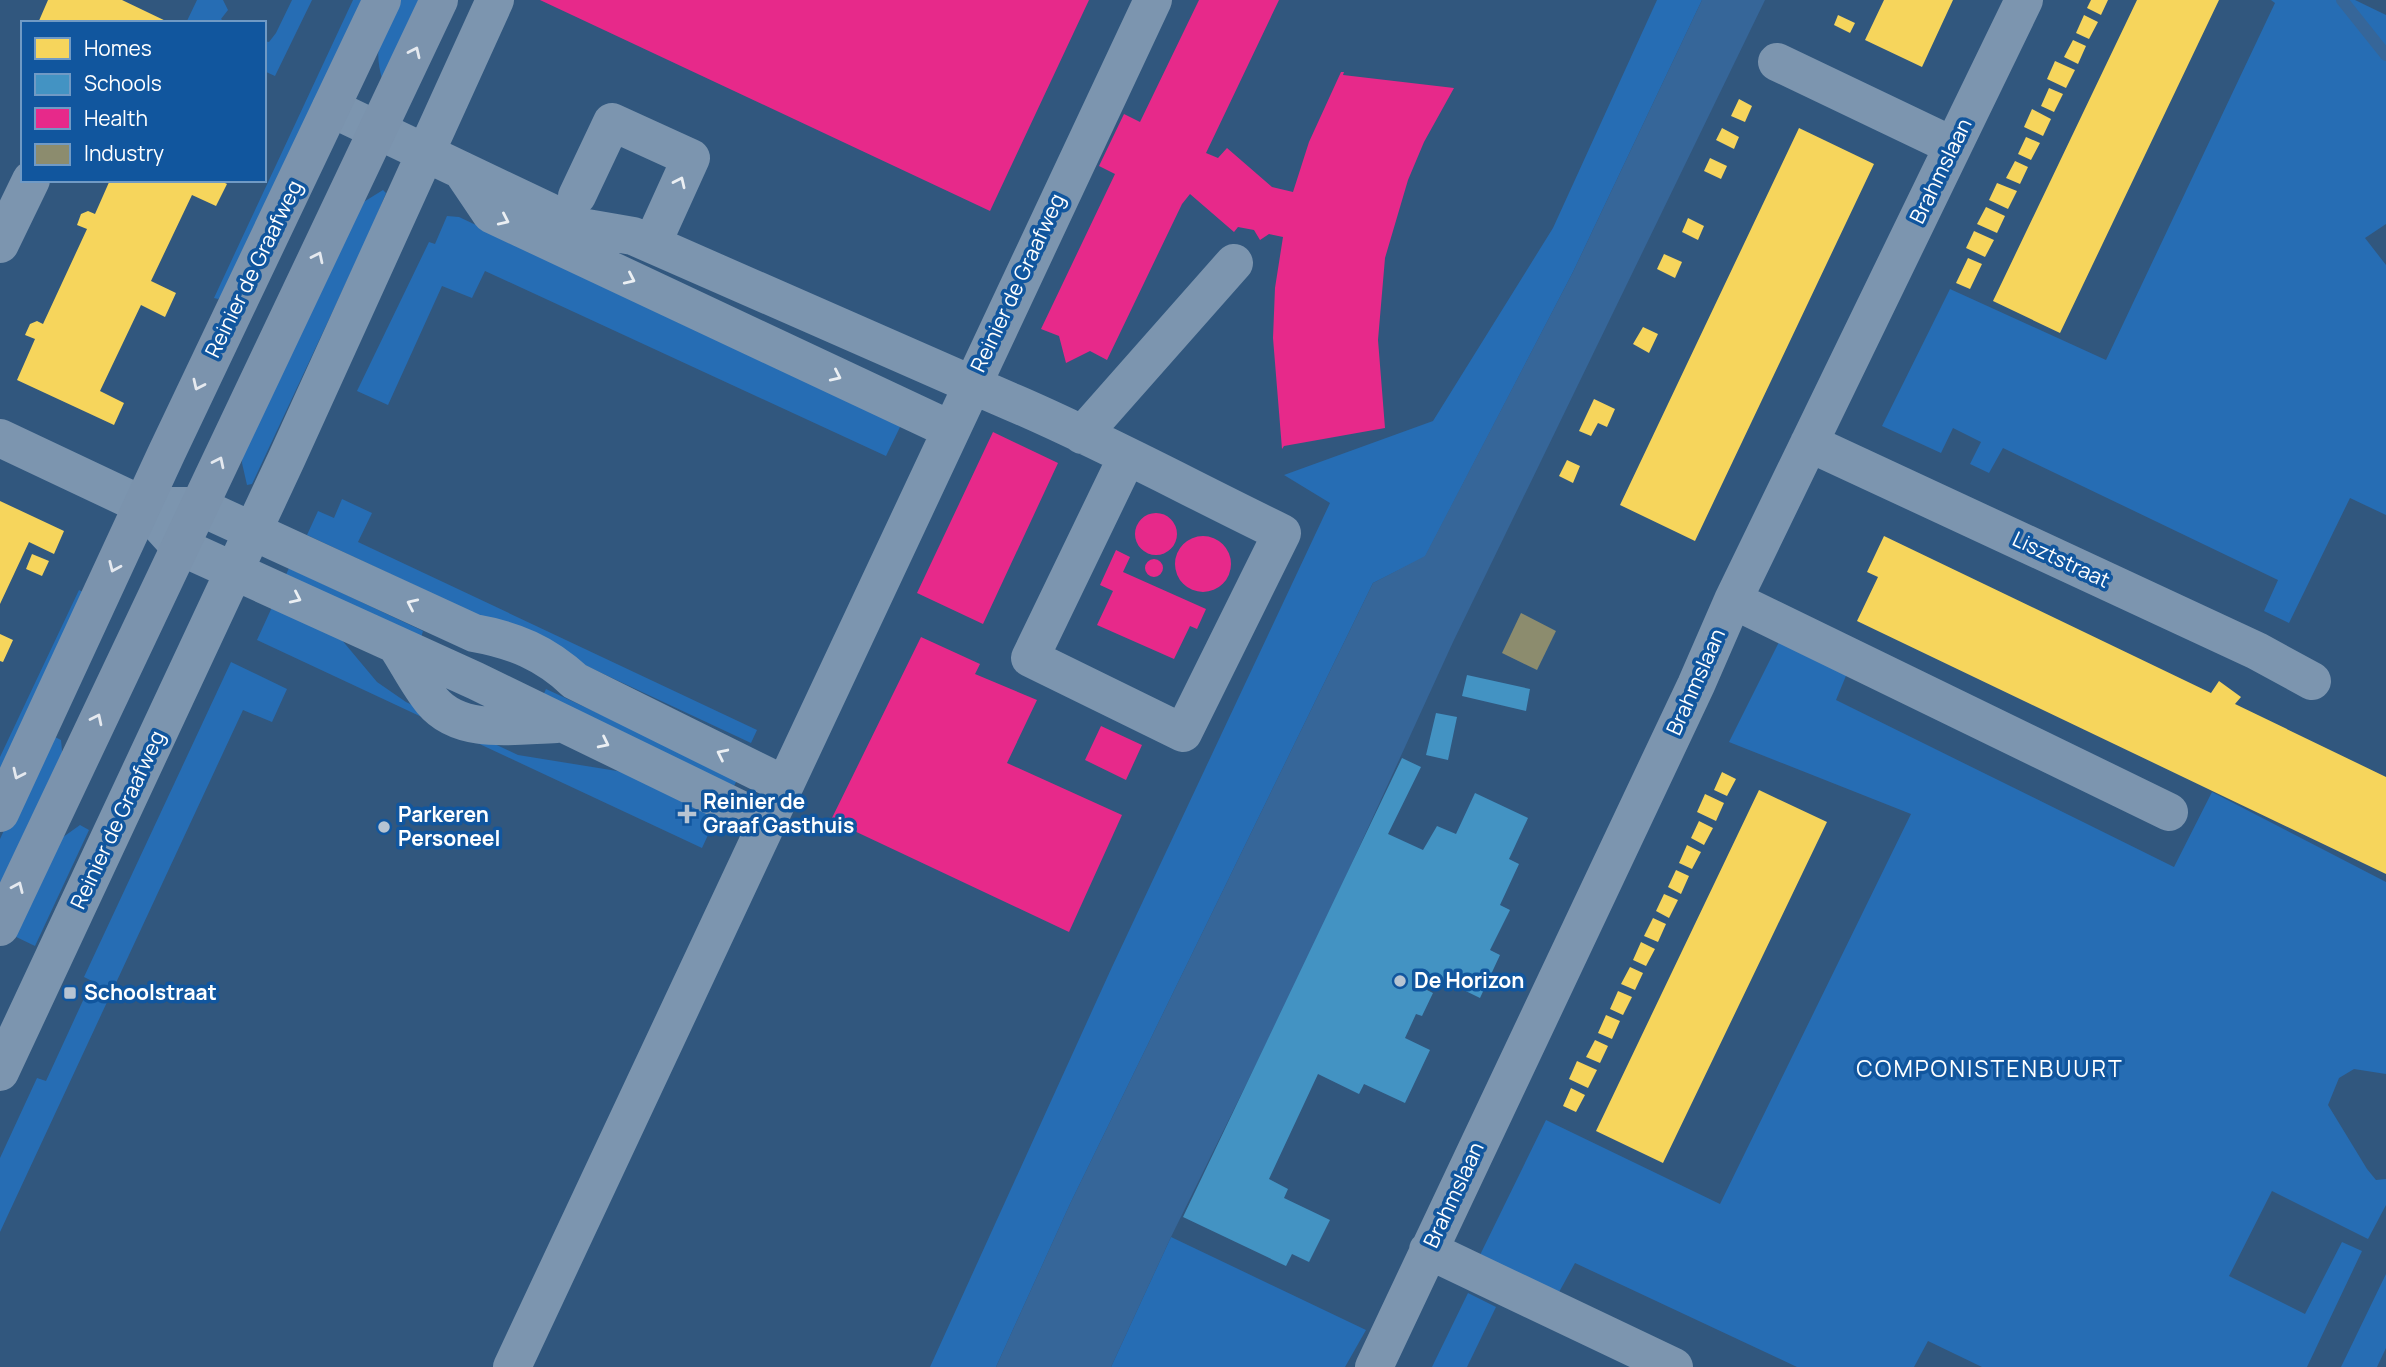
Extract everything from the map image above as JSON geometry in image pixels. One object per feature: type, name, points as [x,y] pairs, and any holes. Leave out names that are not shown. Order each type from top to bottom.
[{"type":"main road","name":"Reinier de Graafweg","points":[[0,813],[142,505],[382,0]]},
{"type":"main road","points":[[0,927],[439,0]]},
{"type":"street","name":"Reinier de Graafweg","points":[[0,1072],[495,0]]},
{"type":"street","name":"Reinier de Graafweg","points":[[331,108],[581,227],[642,240],[970,386],[1153,0]]},
{"type":"street","name":"Brahmslaan","points":[[1374,1367],[1696,685],[1733,600],[2024,0]]},
{"type":"street","points":[[1777,62],[1953,146]]},
{"type":"street","points":[[577,196],[612,121],[691,158],[642,240]]},
{"type":"street","name":"Reinier de Graafweg","points":[[461,169],[520,169],[593,203],[642,240]]},
{"type":"street","points":[[461,169],[491,214],[949,429]]},
{"type":"street","points":[[0,244],[30,182]]},
{"type":"street","points":[[1082,435],[1234,263]]},
{"type":"street","points":[[512,1367],[970,386],[1082,435],[1127,457],[1282,533],[1183,733],[1030,658],[1127,457]]},
{"type":"street","points":[[0,438],[142,505],[179,546],[234,568],[766,822]]},
{"type":"street","name":"Lisztstraat","points":[[1809,443],[2257,652],[2312,681]]},
{"type":"street","points":[[142,505],[198,506],[474,633],[508,639],[552,660],[575,681],[783,784]]},
{"type":"street","points":[[1733,600],[2169,811]]},
{"type":"street","points":[[1428,1250],[1674,1367]]},
{"type":"shaded area","points":[[197,0],[223,0],[228,10],[221,19],[224,21],[187,21]]},
{"type":"shaded area","points":[[292,0],[312,0],[275,76],[266,72],[266,41],[269,42]]},
{"type":"shaded area","points":[[353,0],[372,0],[237,286],[218,299],[214,298]]},
{"type":"shaded area","points":[[394,0],[427,0],[383,82],[378,49]]},
{"type":"shaded area","points":[[1657,0],[1702,0],[1573,272],[1425,557],[1373,583],[1070,1204],[996,1367],[930,1367],[1112,967],[1330,503],[1284,475],[1433,421],[1553,228]]},
{"type":"shaded area","points":[[1702,0],[1765,0],[1453,642],[1309,957],[1171,1237],[1111,1367],[996,1367],[1070,1204],[1373,583],[1425,556],[1573,272]]},
{"type":"shaded area","points":[[2271,0],[2355,0],[2386,15],[2386,224],[2365,238],[2386,265],[2386,515],[2350,498],[2289,623],[2264,611],[2278,580],[2003,448],[1989,473],[1970,464],[1981,442],[1953,428],[1941,453],[1882,426],[1950,289],[2106,360],[2275,3]]},
{"type":"shaded area","points":[[383,190],[386,193],[373,225],[252,484],[247,485],[242,463],[243,444],[362,203]]},
{"type":"shaded area","points":[[447,216],[459,217],[901,425],[886,456],[485,271],[472,298],[442,286],[388,405],[357,391],[429,242],[435,244]]},
{"type":"shaded area","points":[[342,499],[372,513],[358,542],[757,730],[751,743],[307,535],[318,511],[334,518]]},
{"type":"shaded area","points":[[289,568],[423,631],[420,641],[284,579]]},
{"type":"shaded area","points":[[79,590],[91,596],[0,792],[0,757]]},
{"type":"shaded area","points":[[273,605],[341,639],[377,682],[406,702],[518,755],[648,776],[720,809],[702,848],[257,640]]},
{"type":"shaded area","points":[[1783,634],[1850,666],[1836,700],[2174,867],[2212,792],[2386,882],[2386,1074],[2354,1069],[2339,1078],[2328,1105],[2367,1169],[2376,1180],[2386,1179],[2386,1205],[2368,1239],[2272,1191],[2229,1276],[2305,1314],[2342,1242],[2362,1251],[2307,1367],[1982,1367],[1928,1341],[1914,1367],[1797,1367],[1575,1263],[1558,1294],[1480,1255],[1546,1120],[1720,1204],[1911,814],[1729,742]]},
{"type":"shaded area","points":[[231,662],[287,689],[272,722],[243,710],[0,1232],[0,1158],[37,1078],[46,1081],[92,981],[84,977]]},
{"type":"shaded area","points":[[546,689],[738,778],[732,790],[541,700]]},
{"type":"shaded area","points":[[49,734],[61,740],[64,772],[0,909],[0,839]]},
{"type":"shaded area","points":[[80,825],[89,830],[35,946],[10,934],[52,845]]},
{"type":"shaded area","points":[[1171,1237],[1366,1330],[1345,1367],[1111,1367]]},
{"type":"shaded area","points":[[2386,1274],[2386,1348],[2377,1367],[2341,1367]]},
{"type":"shaded area","points":[[1468,1293],[1496,1307],[1467,1367],[1432,1367]]},
{"type":"building: Homes","points":[[48,0],[122,0],[166,21],[39,21]]},
{"type":"building: Homes","points":[[1884,0],[1953,0],[1922,67],[1865,40]]},
{"type":"building: Homes","points":[[2091,0],[2108,0],[2101,15],[2087,8]]},
{"type":"building: Homes","points":[[2137,0],[2219,0],[2060,333],[1993,301]]},
{"type":"building: Homes","points":[[1838,15],[1855,23],[1850,33],[1834,25]]},
{"type":"building: Homes","points":[[2084,15],[2098,22],[2089,39],[2076,33]]},
{"type":"building: Homes","points":[[2073,40],[2086,46],[2078,64],[2064,57]]},
{"type":"building: Homes","points":[[2055,61],[2075,70],[2066,88],[2047,79]]},
{"type":"building: Homes","points":[[2049,88],[2063,94],[2054,112],[2041,106]]},
{"type":"building: Homes","points":[[1739,99],[1752,106],[1745,122],[1731,116]]},
{"type":"building: Homes","points":[[2032,109],[2051,119],[2043,136],[2024,127]]},
{"type":"building: Homes","points":[[1722,128],[1739,137],[1734,149],[1716,140]]},
{"type":"building: Homes","points":[[1799,128],[1874,164],[1695,541],[1620,505]]},
{"type":"building: Homes","points":[[2026,137],[2040,143],[2031,160],[2018,154]]},
{"type":"building: Homes","points":[[1710,158],[1727,166],[1721,179],[1704,171]]},
{"type":"building: Homes","points":[[2015,161],[2028,167],[2020,184],[2006,178]]},
{"type":"building: Homes","points":[[109,182],[227,184],[216,206],[192,195],[151,281],[176,293],[165,317],[141,305],[100,391],[124,403],[114,425],[17,380],[35,339],[25,335],[30,324],[37,321],[43,324],[87,229],[77,225],[81,214],[88,211],[95,214]]},
{"type":"building: Homes","points":[[1997,183],[2017,191],[2008,209],[1989,200]]},
{"type":"building: Homes","points":[[1986,207],[2005,216],[1997,233],[1977,224]]},
{"type":"building: Homes","points":[[1688,218],[1704,226],[1698,240],[1682,232]]},
{"type":"building: Homes","points":[[1974,231],[1994,240],[1985,257],[1966,248]]},
{"type":"building: Homes","points":[[1664,254],[1682,262],[1675,278],[1657,269]]},
{"type":"building: Homes","points":[[1968,258],[1982,264],[1970,289],[1956,283]]},
{"type":"building: Homes","points":[[1643,327],[1658,334],[1649,353],[1633,344]]},
{"type":"building: Homes","points":[[1594,399],[1615,409],[1607,427],[1598,423],[1591,436],[1579,431]]},
{"type":"building: Homes","points":[[1567,460],[1580,466],[1573,483],[1559,476]]},
{"type":"building: Homes","points":[[0,501],[64,531],[54,554],[29,542],[0,604]]},
{"type":"building: Homes","points":[[1884,536],[2211,693],[2219,681],[2241,697],[2235,704],[2386,777],[2386,874],[1857,621],[1878,577],[1867,572]]},
{"type":"building: Homes","points":[[32,554],[49,561],[42,576],[26,569]]},
{"type":"building: Homes","points":[[0,634],[13,640],[3,662],[0,661]]},
{"type":"building: Homes","points":[[1722,772],[1736,779],[1727,796],[1714,790]]},
{"type":"building: Homes","points":[[1759,790],[1827,822],[1663,1163],[1596,1131]]},
{"type":"building: Homes","points":[[1705,794],[1724,803],[1716,821],[1697,812]]},
{"type":"building: Homes","points":[[1699,821],[1713,828],[1704,845],[1691,838]]},
{"type":"building: Homes","points":[[1687,845],[1701,852],[1692,869],[1679,863]]},
{"type":"building: Homes","points":[[1676,870],[1689,876],[1681,894],[1668,887]]},
{"type":"building: Homes","points":[[1664,894],[1678,900],[1669,918],[1656,911]]},
{"type":"building: Homes","points":[[1653,918],[1666,924],[1658,942],[1644,936]]},
{"type":"building: Homes","points":[[1641,942],[1655,949],[1646,966],[1633,960]]},
{"type":"building: Homes","points":[[1630,967],[1643,973],[1635,990],[1621,984]]},
{"type":"building: Homes","points":[[1618,991],[1632,997],[1623,1015],[1610,1009]]},
{"type":"building: Homes","points":[[1606,1015],[1620,1021],[1612,1039],[1598,1033]]},
{"type":"building: Homes","points":[[1595,1040],[1608,1046],[1600,1063],[1586,1057]]},
{"type":"building: Homes","points":[[1577,1061],[1597,1070],[1588,1088],[1569,1079]]},
{"type":"building: Homes","points":[[1571,1088],[1585,1095],[1576,1112],[1563,1106]]},
{"type":"building: Schools","points":[[1467,675],[1530,689],[1526,711],[1462,696]]},
{"type":"building: Schools","points":[[1436,713],[1457,717],[1448,760],[1426,755]]},
{"type":"building: Schools","points":[[1402,758],[1421,767],[1388,834],[1423,850],[1437,826],[1456,834],[1475,793],[1528,818],[1509,859],[1519,864],[1500,905],[1510,910],[1490,950],[1500,955],[1480,998],[1433,975],[1427,990],[1433,993],[1422,1016],[1416,1014],[1405,1038],[1430,1050],[1405,1103],[1364,1084],[1359,1094],[1318,1074],[1269,1179],[1288,1189],[1284,1198],[1330,1220],[1309,1262],[1292,1254],[1286,1266],[1183,1217]]},
{"type":"building: Health","points":[[540,0],[1089,0],[990,211]]},
{"type":"building: Health","points":[[1199,0],[1279,0],[1206,153],[1218,158],[1227,148],[1272,187],[1293,192],[1309,142],[1341,72],[1344,72],[1343,75],[1454,88],[1424,142],[1408,180],[1385,258],[1378,340],[1385,428],[1284,446],[1282,449],[1273,338],[1275,288],[1283,237],[1269,234],[1260,240],[1254,230],[1238,227],[1234,232],[1190,194],[1182,204],[1107,360],[1090,351],[1066,363],[1059,336],[1041,329],[1115,174],[1099,166],[1124,114],[1140,122]]},
{"type":"building: Health","points":[[993,432],[1058,463],[983,624],[917,593]]},
{"type":"building: Health","points":[[1156,513],[1171,519],[1177,534],[1171,549],[1156,555],[1141,549],[1135,534],[1141,519]]},
{"type":"building: Health","points":[[1198,536],[1208,536],[1223,544],[1229,553],[1229,575],[1223,584],[1208,592],[1198,592],[1180,580],[1175,569],[1175,559],[1187,541]]},
{"type":"building: Health","points":[[1116,550],[1130,557],[1123,572],[1206,609],[1197,629],[1190,626],[1174,659],[1097,625],[1113,591],[1100,585]]},
{"type":"building: Health","points":[[1154,559],[1160,562],[1163,568],[1160,574],[1154,577],[1148,574],[1145,568],[1148,562]]},
{"type":"building: Health","points":[[921,637],[980,664],[975,674],[1037,700],[1007,763],[1122,815],[1069,932],[831,820]]},
{"type":"building: Health","points":[[1101,726],[1142,745],[1126,780],[1085,760]]},
{"type":"building: Industry","points":[[1521,613],[1556,631],[1537,670],[1502,653]]},
{"type":"waterway","points":[[2342,0],[2386,55]]},
{"type":"place","name":"Reinier de Graaf Gasthuis","points":[[687,814]]},
{"type":"place","name":"Parkeren Personeel","points":[[384,827]]},
{"type":"place","name":"De Horizon","points":[[1400,981]]},
{"type":"place","name":"Schoolstraat","points":[[70,993]]},
{"type":"district","name":"COMPONISTENBUURT","points":[[1990,1069]]}]
